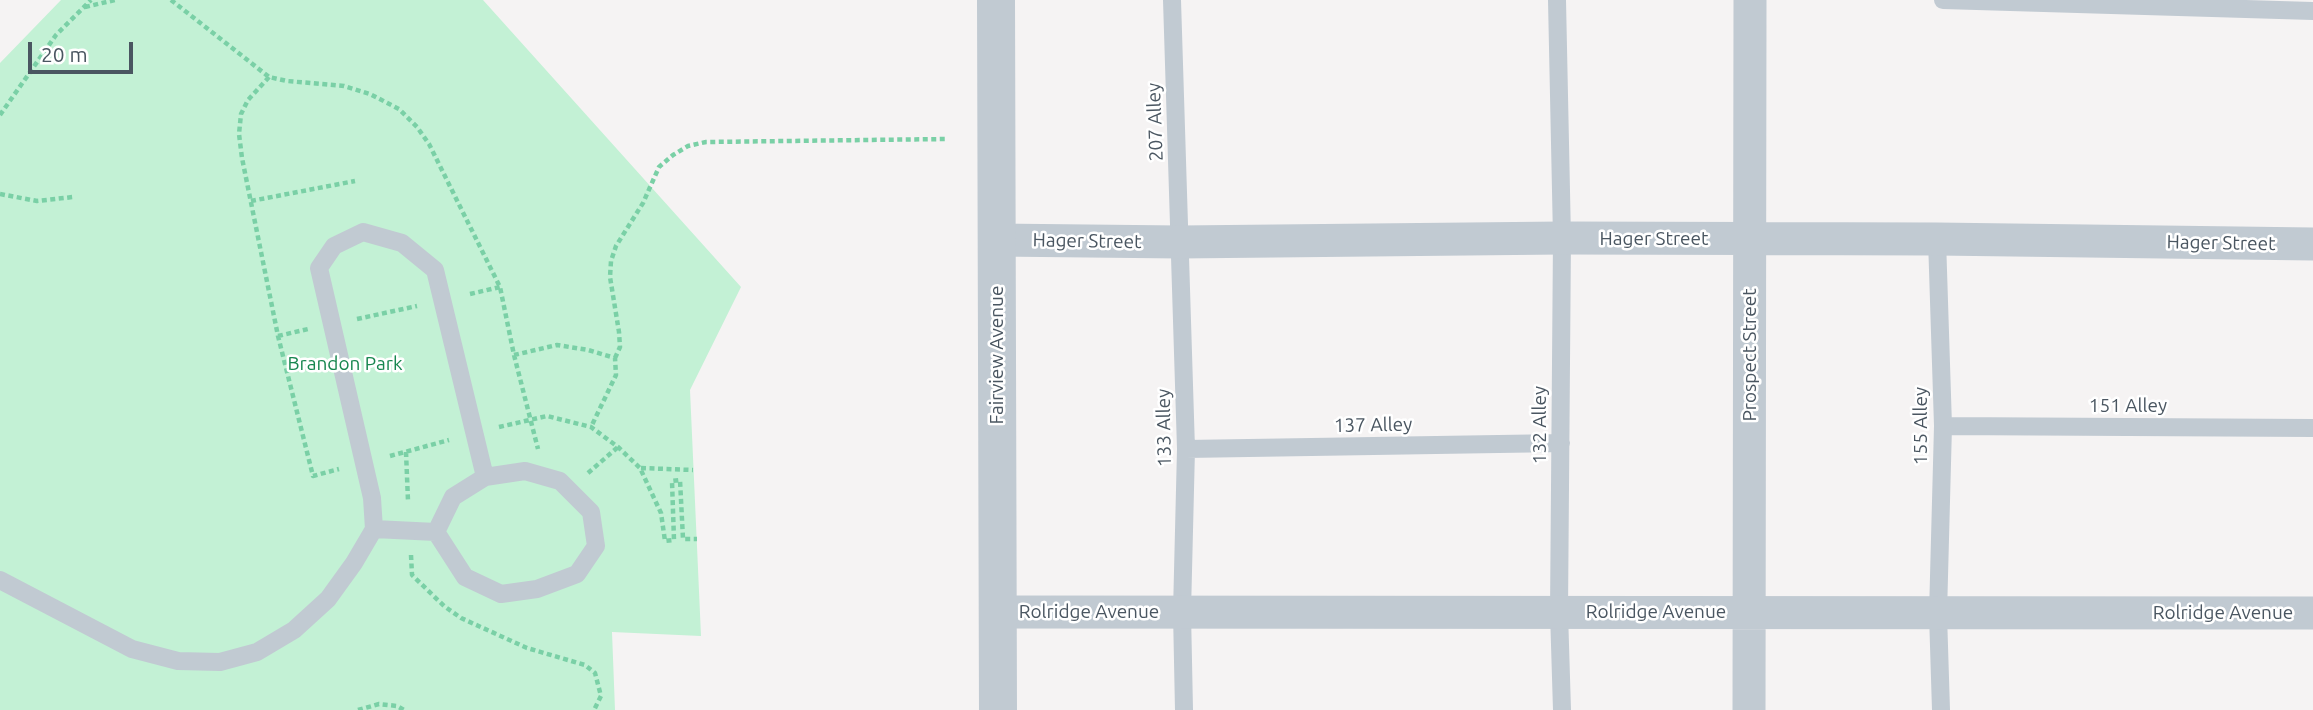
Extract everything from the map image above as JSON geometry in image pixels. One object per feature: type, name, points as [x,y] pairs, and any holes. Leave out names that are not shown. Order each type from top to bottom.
[{"type":"street","name":"Fairview Avenue","points":[[996,0],[998,710]]},
{"type":"street","name":"Prospect Street","points":[[1749,710],[1750,0]]},
{"type":"street","name":"Hager Street","points":[[996,240],[1180,242],[1562,238],[1937,239],[2313,244]]},
{"type":"street","name":"Rolridge Avenue","points":[[999,612],[2313,613]]},
{"type":"lane","name":"207 Alley","points":[[1172,0],[1180,242]]},
{"type":"lane","points":[[1558,0],[1562,238]]},
{"type":"lane","points":[[1943,0],[2281,5],[2313,11]]},
{"type":"lane","points":[[0,580],[132,649],[178,661],[220,662],[257,652],[294,630],[328,599],[374,529],[372,498],[319,268],[334,246],[363,232],[402,243],[435,270],[485,477]]},
{"type":"lane","name":"132 Alley","points":[[1562,238],[1559,612],[1562,710]]},
{"type":"lane","name":"155 Alley","points":[[1937,239],[1943,426],[1938,614],[1941,710]]},
{"type":"lane","name":"133 Alley","points":[[1180,242],[1186,449],[1182,612],[1184,710]]},
{"type":"lane","name":"151 Alley","points":[[1943,426],[2313,428]]},
{"type":"lane","name":"137 Alley","points":[[1186,449],[1561,443]]},
{"type":"lane","points":[[525,471],[560,481],[591,512],[596,547],[578,574],[537,589],[501,594],[465,577],[436,532],[453,497],[485,477],[525,471]]},
{"type":"lane","points":[[374,529],[436,532]]},
{"type":"path","points":[[0,115],[56,35],[91,0]]},
{"type":"path","points":[[84,7],[115,0]]},
{"type":"path","points":[[171,0],[269,77],[344,86],[370,94],[399,109],[417,127],[429,145],[500,287],[530,419]]},
{"type":"path","points":[[269,77],[248,100],[241,114],[239,134],[251,201],[278,336],[313,476],[346,467]]},
{"type":"path","points":[[591,427],[615,375],[615,358],[620,347],[610,277],[611,261],[616,246],[643,203],[659,167],[673,155],[688,146],[706,142],[947,139]]},
{"type":"path","points":[[251,201],[355,181]]},
{"type":"path","points":[[0,194],[37,201],[73,197]]},
{"type":"path","points":[[470,294],[500,287]]},
{"type":"path","points":[[355,319],[428,303]]},
{"type":"path","points":[[278,336],[316,328]]},
{"type":"path","points":[[514,355],[557,345],[615,358]]},
{"type":"path","points":[[493,429],[547,416],[591,427],[640,468],[661,513],[665,541],[674,540],[672,481],[680,481],[683,539],[696,539]]},
{"type":"path","points":[[387,457],[453,439]]},
{"type":"path","points":[[406,452],[408,501]]},
{"type":"path","points":[[640,468],[692,470]]},
{"type":"path","points":[[411,554],[412,575],[444,606],[461,618],[527,648],[585,665],[595,673],[601,696],[594,710]]},
{"type":"path","points":[[358,710],[379,704],[397,706],[404,710]]},
{"type":"green space","name":"Brandon Park","points":[[61,0],[483,0],[741,287],[690,390],[701,636],[612,632],[615,710],[0,710],[0,63]]}]
